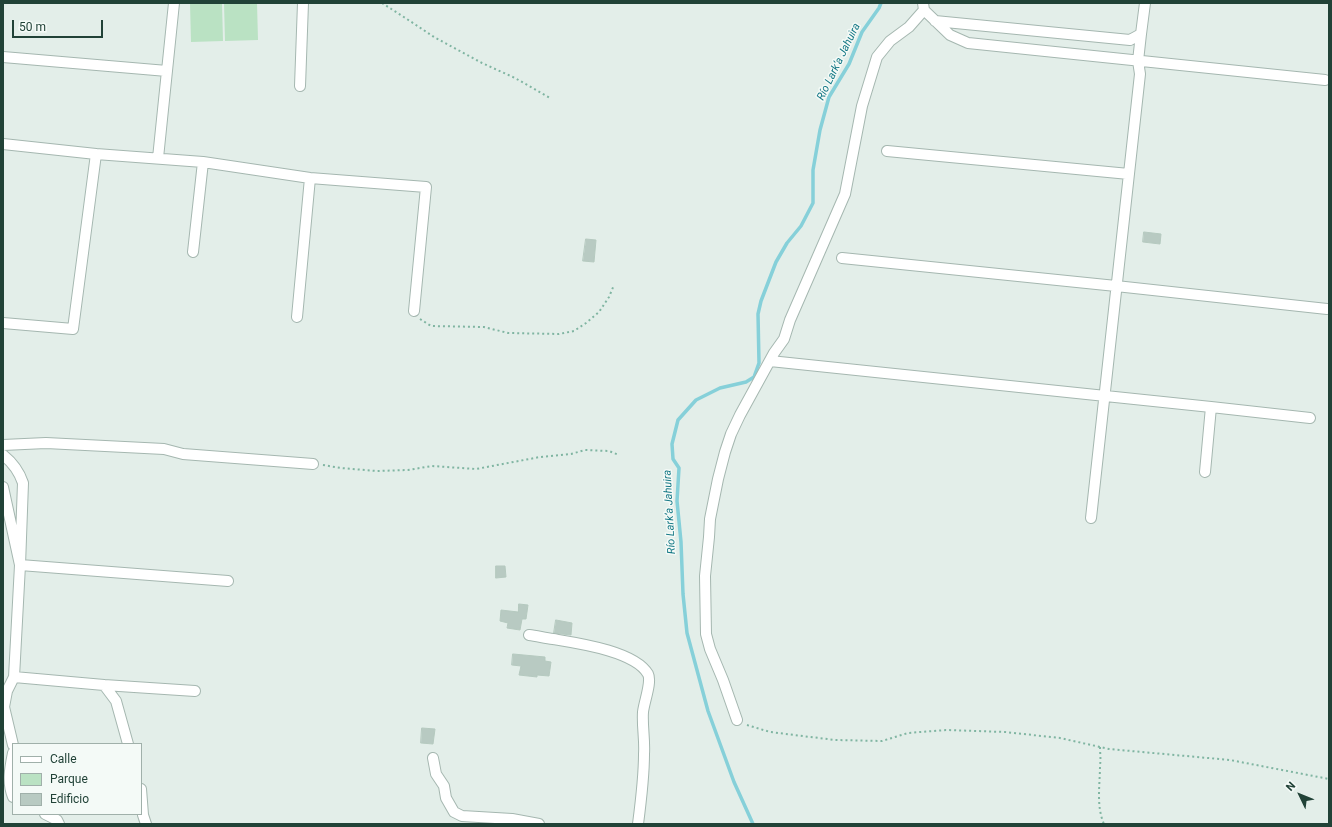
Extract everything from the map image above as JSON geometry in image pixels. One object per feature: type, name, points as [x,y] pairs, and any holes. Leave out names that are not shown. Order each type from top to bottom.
[{"type":"street","points":[[158,158],[174,3]]},
{"type":"street","points":[[300,86],[303,3]]},
{"type":"street","points":[[1091,518],[1140,74],[1138,61],[1145,3]]},
{"type":"street","points":[[737,720],[723,680],[712,655],[706,634],[705,576],[710,519],[718,479],[725,452],[740,415],[784,339],[790,320],[844,194],[861,112],[877,57],[890,40],[909,27],[923,6],[935,21],[950,35],[968,43],[1325,80]]},
{"type":"street","points":[[935,21],[1130,40],[1141,34]]},
{"type":"street","points":[[3,58],[167,71]]},
{"type":"street","points":[[3,144],[96,154],[203,162],[310,178],[426,187],[414,311]]},
{"type":"street","points":[[887,151],[1129,174]]},
{"type":"street","points":[[3,323],[73,329],[96,154]]},
{"type":"street","points":[[193,252],[203,162]]},
{"type":"street","points":[[297,317],[310,178]]},
{"type":"street","points":[[842,258],[1327,309]]},
{"type":"street","points":[[770,361],[1310,418]]},
{"type":"street","points":[[1205,472],[1210,407]]},
{"type":"street","points":[[3,445],[46,443],[164,449],[183,454],[313,464]]},
{"type":"street","points":[[3,455],[19,473],[22,483],[20,565],[14,677],[7,691],[4,707],[13,743]]},
{"type":"street","points":[[3,486],[20,565]]},
{"type":"street","points":[[20,565],[228,581]]},
{"type":"street","points":[[529,635],[568,641],[618,653],[643,668],[648,674],[650,680],[643,711],[642,729],[644,778],[638,824]]},
{"type":"street","points":[[14,677],[195,691]]},
{"type":"street","points":[[104,685],[116,701],[128,743]]},
{"type":"street","points":[[12,758],[9,774],[10,790],[12,795]]},
{"type":"street","points":[[433,758],[436,774],[444,786],[446,798],[454,812],[462,816],[512,819],[539,824]]},
{"type":"street","points":[[142,802],[143,815],[146,824]]},
{"type":"street","points":[[47,815],[57,820],[59,824]]},
{"type":"path","points":[[382,3],[434,37],[482,63],[515,78],[550,98]]},
{"type":"path","points":[[414,311],[420,319],[431,326],[484,327],[508,332],[559,334],[574,331],[586,324],[599,312],[609,297],[614,285]]},
{"type":"path","points":[[313,464],[377,471],[408,470],[432,466],[476,469],[571,454],[585,450],[609,451],[619,455]]},
{"type":"path","points":[[737,720],[751,727],[770,732],[835,740],[882,741],[908,733],[946,730],[1005,732],[1060,738],[1109,749],[1230,760],[1329,779]]},
{"type":"path","points":[[1100,747],[1100,803],[1101,816],[1104,824]]},
{"type":"green space","points":[[190,3],[222,3],[223,41],[191,42]]},
{"type":"green space","points":[[224,3],[257,3],[258,40],[225,41]]},
{"type":"building","points":[[1144,232],[1161,234],[1160,244],[1143,242]]},
{"type":"building","points":[[586,239],[596,240],[594,262],[583,261]]},
{"type":"building","points":[[496,566],[505,566],[506,577],[496,578]]},
{"type":"building","points":[[519,604],[528,605],[526,619],[522,619],[520,630],[507,628],[508,623],[500,621],[501,610],[518,612]]},
{"type":"building","points":[[556,620],[572,623],[571,635],[554,633]]},
{"type":"building","points":[[513,654],[545,657],[545,661],[551,662],[549,676],[537,675],[537,677],[519,675],[521,666],[512,665]]},
{"type":"building","points":[[422,728],[435,729],[433,744],[421,743]]},
{"type":"waterway","name":"Río Lark’a Jahuira","points":[[753,824],[734,782],[708,711],[687,633],[677,501],[679,468],[673,459],[672,444],[678,420],[696,400],[720,388],[746,382],[754,377],[759,363],[758,314],[761,301],[776,262],[787,243],[801,226],[813,203],[813,170],[820,130],[829,97],[849,64],[862,32],[881,3]]}]
